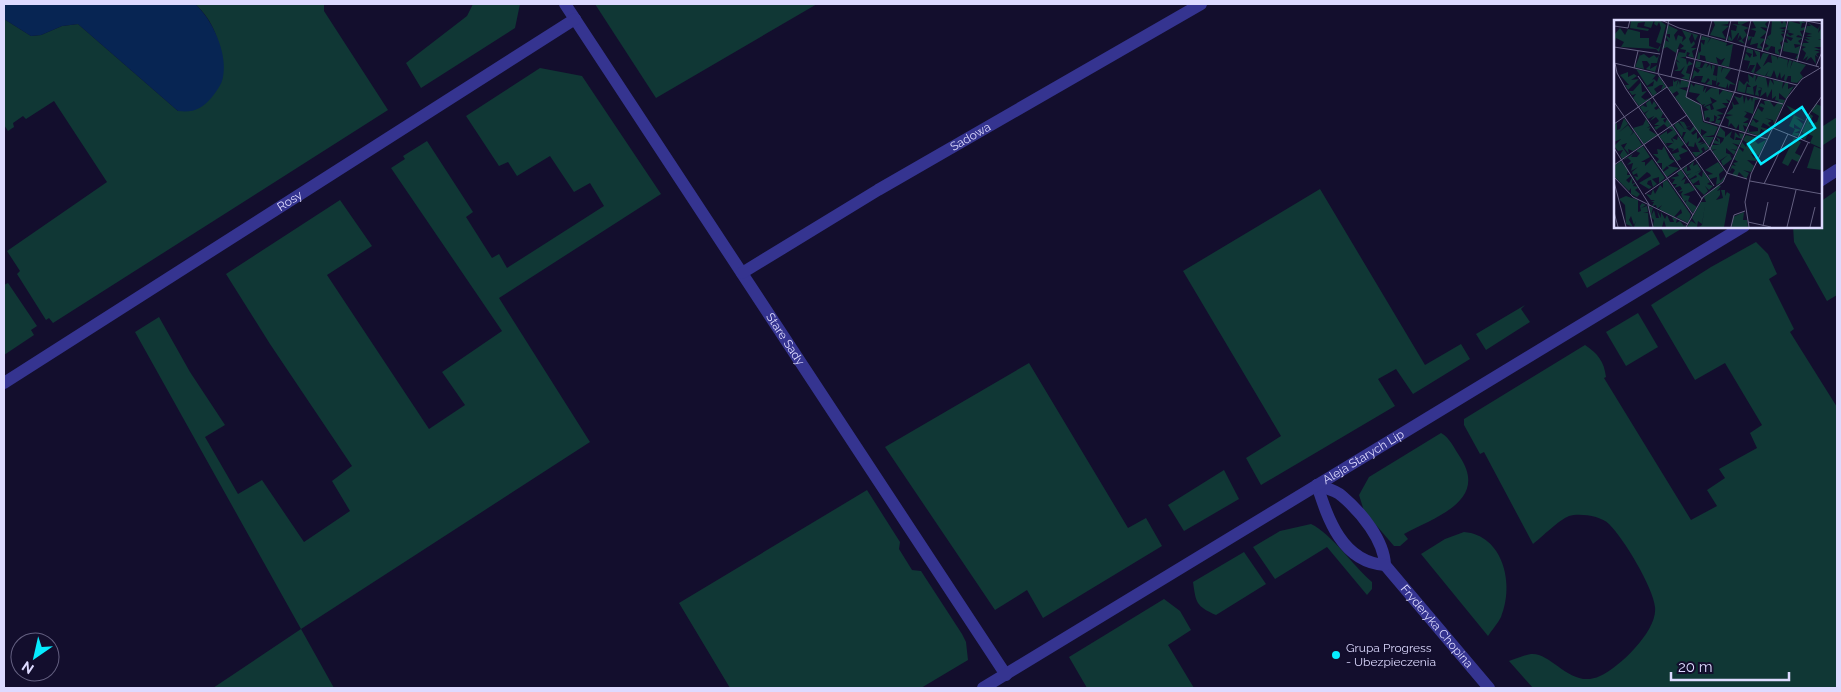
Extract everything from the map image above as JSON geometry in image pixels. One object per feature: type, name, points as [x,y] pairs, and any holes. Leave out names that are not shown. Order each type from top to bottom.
[{"type":"street","name":"Stare Sady","points":[[565,4],[1006,675]]},
{"type":"street","name":"Sadowa","points":[[742,273],[878,190],[1201,4]]},
{"type":"street","name":"Rosy","points":[[4,383],[575,19]]},
{"type":"street","points":[[1821,180],[1837,170]]},
{"type":"street","name":"Aleja Starych Lip","points":[[983,688],[1741,228]]},
{"type":"street","points":[[1317,485],[1330,525],[1352,551],[1372,564],[1385,565]]},
{"type":"street","name":"Fryderyka Chopina","points":[[1317,485],[1341,494],[1381,542],[1385,565],[1489,688]]},
{"type":"green space","points":[[195,4],[324,4],[324,11],[388,110],[53,323],[49,318],[46,320],[17,274],[20,271],[7,251],[107,182],[54,101],[26,119],[23,116],[13,123],[14,127],[8,131],[4,125],[4,19],[31,36],[41,35],[62,26],[78,24],[178,111],[223,67],[215,32],[202,11]]},
{"type":"green space","points":[[473,4],[520,4],[515,28],[421,88],[406,63],[467,16]]},
{"type":"green space","points":[[595,4],[817,4],[656,98]]},
{"type":"green space","points":[[540,68],[582,76],[661,194],[499,298],[590,442],[301,629],[135,332],[159,317],[190,372],[225,425],[205,437],[238,494],[262,480],[304,542],[350,511],[332,481],[352,466],[270,344],[226,274],[340,200],[372,246],[327,275],[429,429],[465,405],[442,372],[502,331],[391,168],[405,159],[403,156],[427,141],[473,212],[466,217],[492,258],[499,254],[507,268],[604,206],[590,183],[574,192],[550,156],[517,176],[508,162],[499,166],[466,116]]},
{"type":"green space","points":[[1837,117],[1837,136],[1821,146],[1821,127]]},
{"type":"green space","points":[[1320,189],[1425,365],[1461,344],[1470,359],[1413,394],[1396,369],[1378,379],[1395,406],[1261,485],[1246,458],[1281,436],[1183,271]]},
{"type":"green space","points":[[1837,190],[1837,295],[1827,301],[1794,242],[1793,228],[1821,228],[1821,201]]},
{"type":"green space","points":[[1661,228],[1683,228],[1666,238]]},
{"type":"green space","points":[[1652,230],[1660,244],[1587,288],[1579,273]]},
{"type":"green space","points":[[1756,242],[1768,254],[1777,274],[1769,279],[1794,329],[1790,332],[1837,407],[1837,688],[1533,688],[1509,661],[1531,654],[1539,655],[1571,675],[1590,679],[1600,676],[1617,665],[1644,637],[1654,616],[1653,598],[1644,576],[1630,552],[1609,524],[1601,519],[1584,515],[1569,516],[1533,544],[1484,452],[1480,454],[1464,425],[1464,419],[1585,345],[1600,358],[1605,371],[1606,377],[1604,378],[1691,520],[1717,506],[1707,490],[1725,478],[1719,469],[1757,448],[1750,433],[1762,425],[1725,363],[1695,380],[1651,305],[1711,267]]},
{"type":"green space","points":[[8,283],[37,326],[31,330],[34,335],[4,355],[4,285]]},
{"type":"green space","points":[[1525,305],[1521,309],[1530,322],[1486,350],[1476,334]]},
{"type":"green space","points":[[1638,313],[1658,347],[1626,366],[1606,332]]},
{"type":"green space","points":[[1029,363],[1128,528],[1146,518],[1162,546],[1043,618],[1027,590],[995,610],[885,447]]},
{"type":"green space","points":[[1441,433],[1449,440],[1460,457],[1467,472],[1468,485],[1463,496],[1455,506],[1404,534],[1408,539],[1400,546],[1394,546],[1364,511],[1359,495],[1369,477]]},
{"type":"green space","points":[[1224,470],[1239,499],[1184,531],[1168,505]]},
{"type":"green space","points":[[867,490],[900,542],[899,549],[912,570],[921,571],[962,634],[966,642],[968,660],[921,688],[730,688],[679,603]]},
{"type":"green space","points":[[1311,524],[1327,535],[1372,582],[1372,589],[1367,595],[1327,547],[1275,579],[1253,547],[1280,531]]},
{"type":"green space","points":[[1464,532],[1477,535],[1488,542],[1497,552],[1506,576],[1505,604],[1501,617],[1488,636],[1421,554],[1445,539]]},
{"type":"green space","points":[[1244,552],[1266,584],[1216,615],[1204,609],[1196,599],[1193,582]]},
{"type":"green space","points":[[1164,599],[1180,611],[1191,630],[1168,645],[1194,688],[1087,688],[1069,657]]},
{"type":"green space","points":[[301,629],[334,688],[213,688]]},
{"type":"water","points":[[4,4],[195,4],[213,27],[221,47],[224,68],[222,80],[214,95],[201,107],[193,111],[178,111],[78,24],[62,26],[41,35],[31,36],[4,19]]},
{"type":"place","name":"Grupa Progress - Ubezpieczenia","points":[[1336,655]]}]
